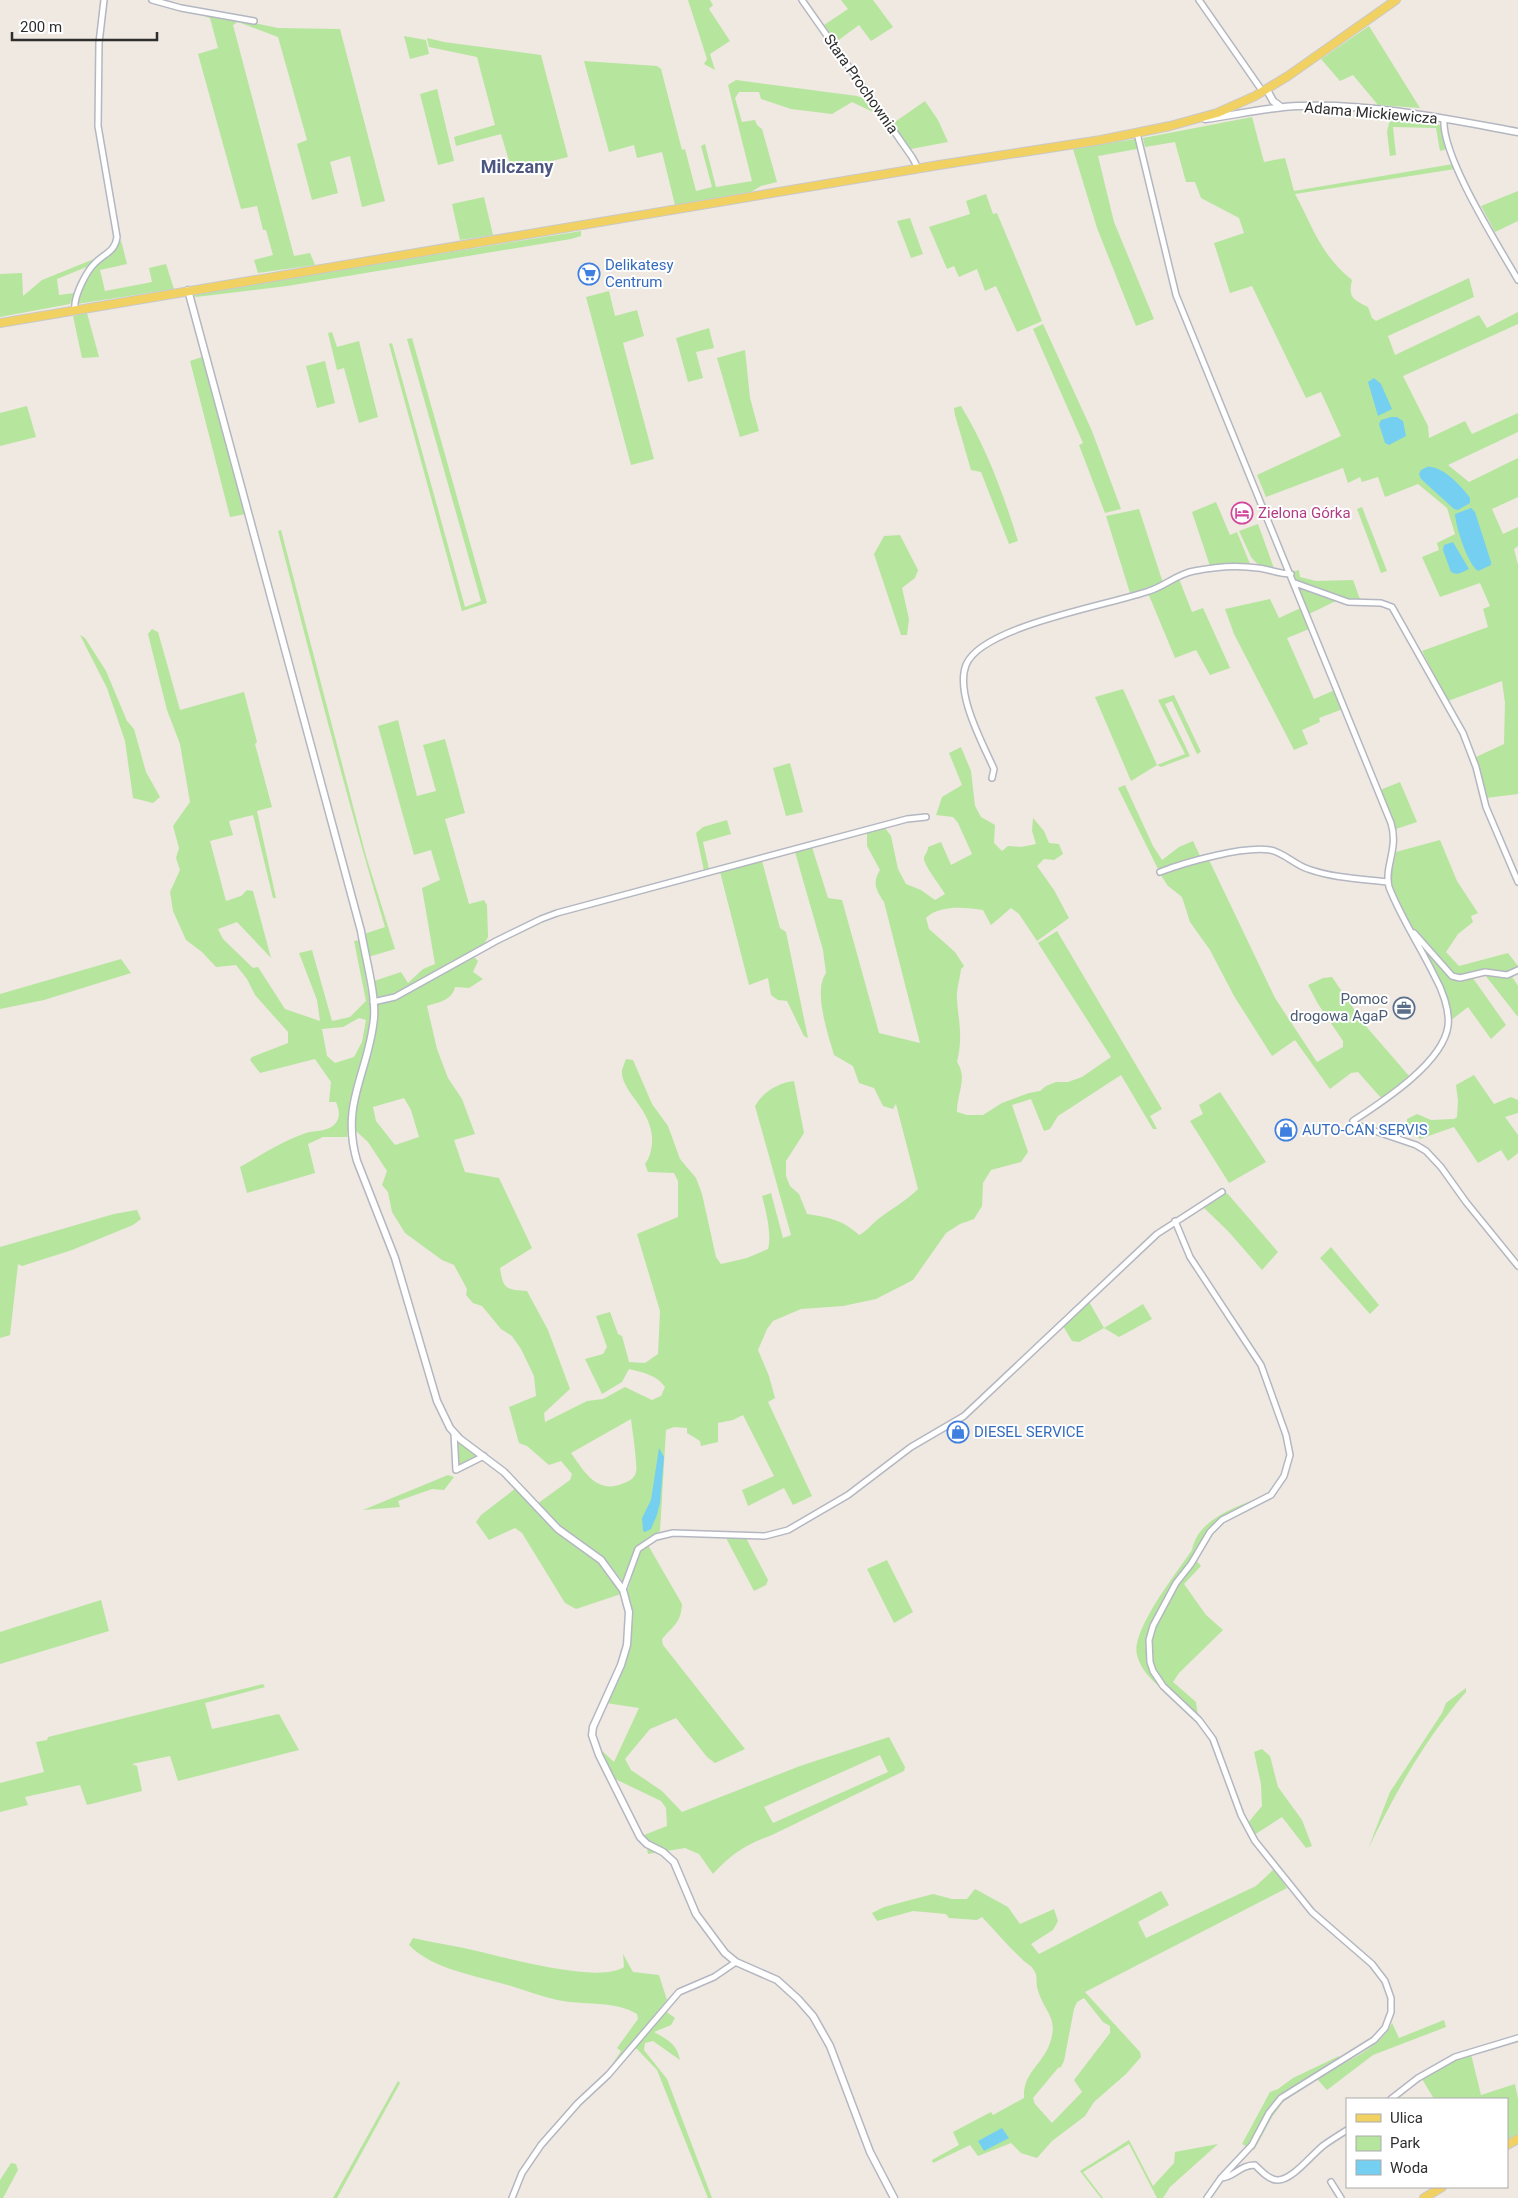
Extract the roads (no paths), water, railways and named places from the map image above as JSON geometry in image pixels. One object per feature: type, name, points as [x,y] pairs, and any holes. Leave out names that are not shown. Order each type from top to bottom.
[{"type":"main road","name":"Adama Mickiewicza","points":[[0,323],[918,168],[1137,133],[1193,121],[1235,106],[1265,91],[1396,0]]},
{"type":"main road","points":[[1424,2198],[1440,2188]]},
{"type":"street","points":[[75,310],[75,301],[89,271],[96,262],[114,248],[117,237],[98,126],[99,43],[104,0]]},
{"type":"street","points":[[152,0],[181,8],[254,21]]},
{"type":"street","name":"Stara Prochownia","points":[[802,0],[918,168]]},
{"type":"street","points":[[1199,0],[1265,91],[1281,108]]},
{"type":"street","name":"Adama Mickiewicza","points":[[1193,121],[1281,108],[1330,106],[1444,119],[1518,132]]},
{"type":"street","points":[[1444,119],[1443,133],[1454,162],[1518,280]]},
{"type":"street","points":[[1137,133],[1159,232],[1176,295],[1394,830],[1395,841],[1388,882],[1442,992],[1448,1021],[1446,1034],[1430,1060],[1416,1074],[1353,1121],[1356,1125],[1416,1145],[1426,1151],[1441,1167],[1466,1202],[1518,1266]]},
{"type":"street","points":[[188,290],[358,916],[373,1002],[372,1029],[357,1083],[352,1114],[352,1142],[357,1161],[395,1258],[437,1400],[446,1421],[454,1432],[508,1476],[558,1529],[601,1560],[623,1590],[629,1612],[627,1645],[621,1664],[593,1727],[593,1740],[640,1837],[647,1844],[663,1852],[674,1862],[692,1906],[701,1922],[725,1953],[736,1962],[763,1972],[784,1985],[805,2006],[819,2025],[836,2060],[870,2152],[894,2198]]},
{"type":"street","points":[[992,778],[994,769],[966,701],[964,672],[967,662],[975,652],[987,643],[999,636],[1056,617],[1148,592],[1192,571],[1232,567],[1258,568],[1280,574],[1291,574]]},
{"type":"street","points":[[1295,584],[1348,602],[1389,604],[1392,606],[1463,734],[1478,774],[1486,807],[1518,882]]},
{"type":"street","points":[[373,1002],[395,997],[496,941],[541,919],[558,913],[907,819],[926,817]]},
{"type":"street","points":[[1160,872],[1248,850],[1271,850],[1307,869],[1328,874],[1388,882]]},
{"type":"street","points":[[1410,930],[1452,976],[1460,978],[1486,972],[1507,975],[1518,970]]},
{"type":"street","points":[[623,1590],[628,1582],[636,1552],[660,1535],[673,1533],[765,1536],[778,1534],[848,1495],[911,1447],[964,1416],[1050,1336],[1112,1274],[1157,1234],[1222,1192]]},
{"type":"street","points":[[1175,1222],[1190,1257],[1261,1365],[1286,1435],[1290,1455],[1284,1476],[1271,1495],[1222,1520],[1210,1532],[1172,1590],[1153,1626],[1149,1640],[1150,1662],[1153,1671],[1163,1686],[1199,1720],[1214,1739],[1241,1814],[1255,1841],[1312,1912],[1379,1973],[1389,1991],[1392,2005],[1384,2028],[1374,2040],[1281,2098],[1269,2113],[1252,2145],[1221,2178],[1207,2198]]},
{"type":"street","points":[[454,1432],[456,1470],[484,1456]]},
{"type":"street","points":[[512,2198],[522,2174],[541,2145],[578,2103],[608,2075],[679,1992],[714,1977],[736,1962]]},
{"type":"street","points":[[1391,2098],[1418,2078],[1455,2056],[1518,2038]]},
{"type":"street","points":[[1221,2178],[1226,2178],[1245,2165],[1255,2165],[1266,2175],[1276,2180],[1284,2179],[1322,2146],[1346,2131]]},
{"type":"street","points":[[1331,2182],[1341,2198]]},
{"type":"water","points":[[1374,378],[1381,384],[1392,409],[1378,416],[1368,382]]},
{"type":"water","points":[[1397,417],[1403,421],[1406,436],[1389,445],[1385,443],[1379,424],[1381,420]]},
{"type":"water","points":[[1427,467],[1439,469],[1451,478],[1470,498],[1470,503],[1458,510],[1454,509],[1421,479],[1419,474],[1421,470]]},
{"type":"water","points":[[1471,508],[1475,512],[1491,562],[1491,565],[1478,571],[1466,553],[1457,527],[1455,514]]},
{"type":"water","points":[[1453,542],[1469,569],[1458,574],[1451,572],[1443,550],[1444,545]]},
{"type":"water","points":[[659,1448],[664,1457],[660,1503],[651,1529],[645,1532],[643,1531],[642,1518],[651,1500]]},
{"type":"water","points":[[1002,2128],[1009,2138],[984,2151],[978,2141]]},
{"type":"place","name":"Delikatesy Centrum","points":[[589,274]]},
{"type":"place","name":"Zielona Górka","points":[[1242,513]]},
{"type":"place","name":"Pomoc drogowa AgaP","points":[[1404,1008]]},
{"type":"place","name":"AUTO-CAN SERVIS","points":[[1286,1130]]},
{"type":"place","name":"DIESEL SERVICE","points":[[958,1432]]},
{"type":"district","name":"Milczany","points":[[517,167]]}]
